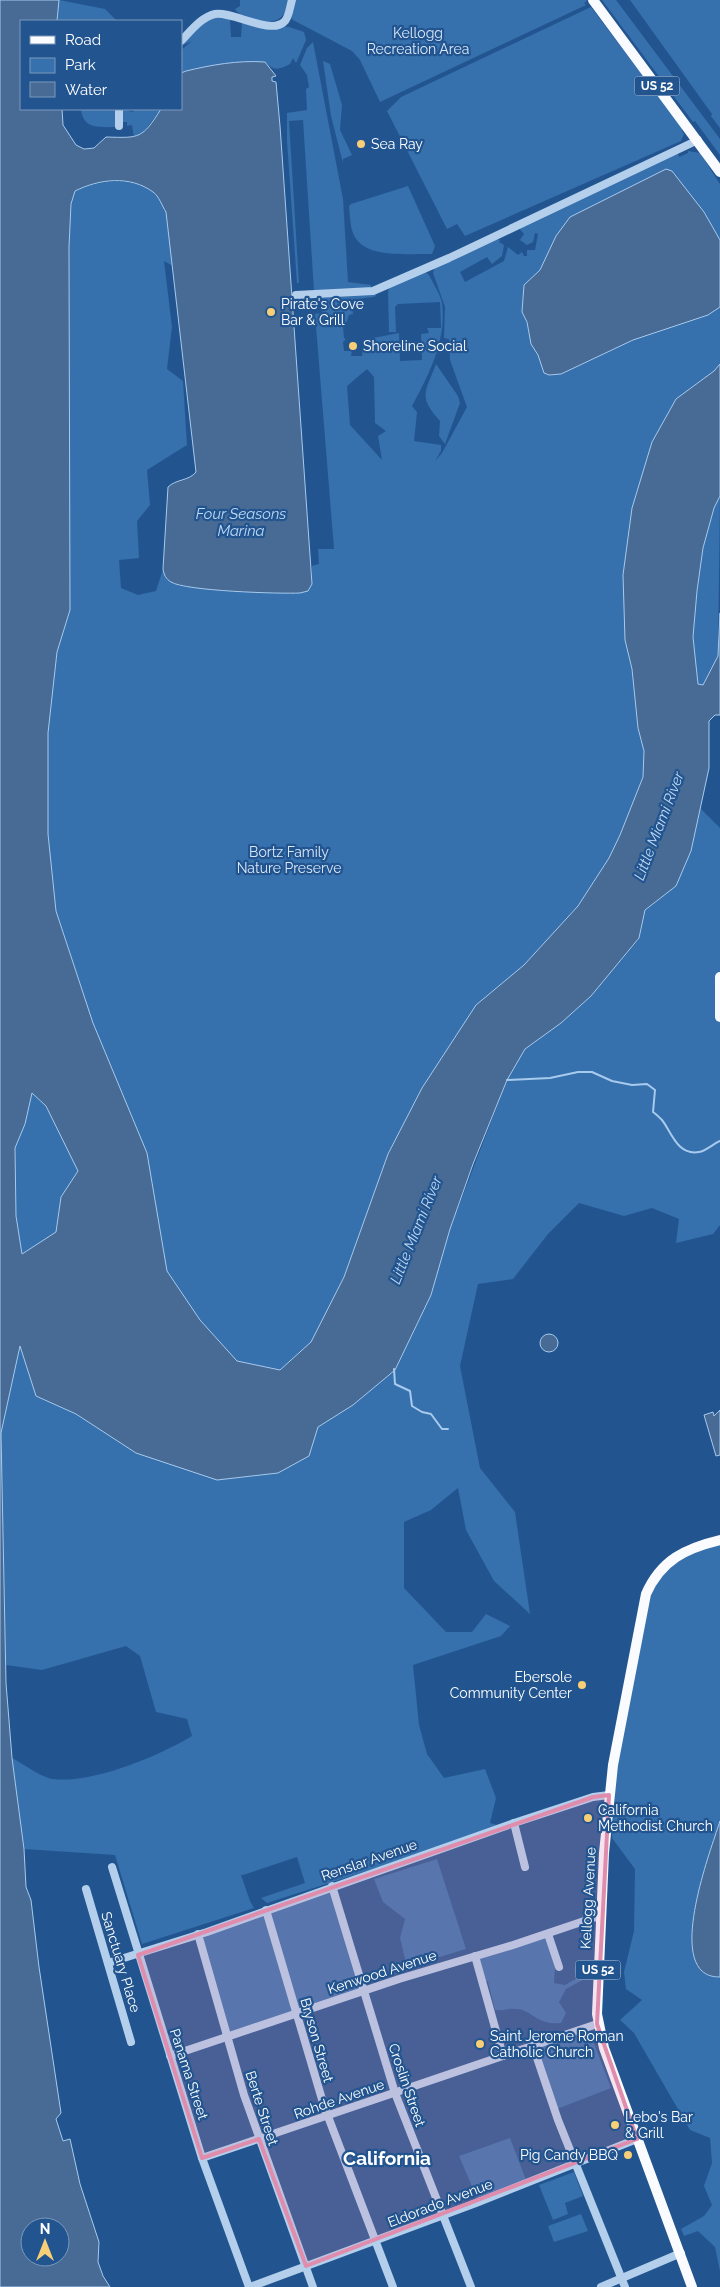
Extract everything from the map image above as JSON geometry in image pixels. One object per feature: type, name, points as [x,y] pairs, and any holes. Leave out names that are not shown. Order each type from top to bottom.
[{"type":"main road","name":"US 52","points":[[593,0],[720,172]]},
{"type":"main road","points":[[720,977],[720,1016]]},
{"type":"main road","name":"Kellogg Avenue","points":[[692,2287],[597,2024],[604,1853],[609,1795],[642,1611],[649,1586],[664,1565],[678,1554],[697,1545],[720,1540]]},
{"type":"street","points":[[182,40],[205,19],[217,14],[266,25],[279,24],[284,22],[287,17],[292,0]]},
{"type":"street","points":[[119,110],[119,126]]},
{"type":"street","points":[[296,295],[373,291],[449,258],[698,140]]},
{"type":"street","name":"Renslar Avenue","points":[[108,1964],[514,1823],[593,1797],[609,1795]]},
{"type":"street","points":[[514,1823],[525,1867]]},
{"type":"street","name":"Panama Street","points":[[112,1867],[202,2158],[250,2287]]},
{"type":"street","name":"Croslin Street","points":[[332,1886],[395,2093],[471,2287]]},
{"type":"street","name":"Sanctuary Place","points":[[86,1889],[131,2042]]},
{"type":"street","name":"Bryson Street","points":[[266,1910],[327,2116],[393,2287]]},
{"type":"street","name":"Kenwood Avenue","points":[[170,2056],[602,1915]]},
{"type":"street","name":"Berte Street","points":[[198,1934],[227,2037],[259,2139],[313,2287]]},
{"type":"street","points":[[548,1934],[559,1967]]},
{"type":"street","points":[[475,1956],[503,2056]]},
{"type":"street","name":"Rohde Avenue","points":[[202,2158],[597,2024]]},
{"type":"street","points":[[533,2046],[544,2081],[625,2287]]},
{"type":"street","name":"Eldorado Avenue","points":[[250,2287],[637,2139]]},
{"type":"street","points":[[601,2287],[681,2253]]},
{"type":"highlighted area","points":[[609,1795],[597,2024],[637,2139],[306,2266],[259,2139],[202,2158],[138,1955],[593,1797]]},
{"type":"green space","points":[[59,0],[105,9],[116,20],[57,20]]},
{"type":"green space","points":[[240,0],[289,0],[285,12],[280,18],[263,22],[249,19],[238,13],[235,9],[240,6]]},
{"type":"green space","name":"Kellogg Recreation Area","points":[[294,0],[587,1],[584,3],[586,5],[380,102],[360,60],[352,51],[291,18]]},
{"type":"green space","points":[[602,0],[616,0],[720,139],[720,155],[695,121],[693,122]]},
{"type":"green space","points":[[630,0],[720,0],[720,128],[711,116],[712,114]]},
{"type":"green space","points":[[591,7],[683,129],[684,134],[681,141],[465,236],[457,224],[447,229],[387,111],[401,97]]},
{"type":"green space","points":[[219,16],[230,19],[231,37],[241,37],[242,23],[289,27],[304,32],[306,40],[296,63],[293,58],[290,64],[279,68],[271,67],[265,62],[182,73],[182,49],[192,41],[182,46],[182,41],[206,20]]},
{"type":"green space","points":[[313,42],[343,199],[348,282],[371,285],[371,288],[314,291],[303,120],[289,121],[299,283],[297,283],[287,141],[287,113],[307,110],[306,89],[309,87],[307,75],[300,65],[307,48]]},
{"type":"green space","points":[[323,61],[330,64],[342,105],[340,130],[352,155],[343,159],[343,163],[331,116]]},
{"type":"green space","points":[[81,110],[117,110],[118,127],[94,126],[85,121]]},
{"type":"green space","points":[[121,110],[133,112],[134,110],[160,110],[143,133],[134,138],[132,125],[127,126],[127,122],[122,122]]},
{"type":"green space","name":"Bortz Family Nature Preserve","points":[[688,151],[700,153],[720,184],[720,240],[704,212],[556,236],[540,270],[524,285],[522,312],[527,322],[531,344],[538,355],[544,373],[549,375],[561,374],[633,340],[708,315],[720,307],[720,364],[714,371],[625,640],[632,669],[638,728],[644,751],[643,777],[620,835],[609,858],[578,906],[524,965],[476,1005],[422,1088],[388,1154],[344,1277],[311,1342],[280,1370],[159,1356],[147,1153],[93,1023],[56,911],[48,834],[48,733],[57,652],[70,610],[69,247],[71,203],[75,191],[87,186],[113,181],[139,185],[150,190],[159,199],[166,211],[170,231],[173,266],[164,261],[172,327],[167,369],[183,381],[187,445],[147,470],[150,505],[137,521],[139,558],[119,560],[121,588],[138,595],[156,591],[163,569],[169,580],[180,586],[300,593],[312,584],[312,566],[319,564],[318,549],[334,549],[315,314],[322,313],[323,307],[318,296],[375,294],[376,296],[373,297],[350,300],[351,305],[354,306],[352,306],[353,314],[349,315],[343,326],[344,338],[346,339],[343,342],[344,351],[352,351],[351,356],[362,356],[363,348],[368,346],[368,339],[399,333],[400,361],[422,360],[421,334],[429,333],[427,328],[441,328],[440,302],[398,304],[395,307],[396,332],[389,332],[388,291],[390,287],[425,271],[429,275],[442,303],[442,330],[425,382],[412,406],[417,412],[414,441],[441,445],[441,451],[435,461],[442,453],[467,407],[450,360],[449,339],[444,338],[445,307],[433,273],[435,266],[493,238],[500,240],[499,242],[504,245],[502,256],[492,264],[487,257],[460,272],[465,282],[504,261],[508,247],[518,255],[522,252],[524,256],[527,256],[527,250],[535,250],[538,234],[535,233],[533,242],[527,245],[520,240],[524,234],[519,228],[653,163],[678,154],[679,157],[688,153]],"holes":[[[367,369],[374,377],[375,423],[386,431],[378,436],[382,460],[350,425],[347,386]]]},
{"type":"green space","points":[[408,186],[435,246],[432,254],[388,253],[366,248],[358,242],[352,230],[349,206]]},
{"type":"green space","points":[[436,364],[458,396],[460,403],[445,444],[439,436],[440,421],[426,400],[427,388]]},
{"type":"green space","points":[[720,496],[718,656],[703,685],[698,684],[693,637],[697,592],[703,548],[714,508]]},
{"type":"green space","points":[[700,808],[720,828],[720,1225],[713,1234],[676,1243],[679,1219],[652,1208],[624,1216],[579,1203],[548,1234],[513,1279],[478,1284],[460,1366],[480,1468],[515,1512],[530,1614],[494,1581],[466,1530],[458,1488],[431,1510],[404,1522],[404,1588],[446,1632],[472,1632],[486,1614],[510,1626],[501,1636],[413,1665],[419,1725],[427,1754],[444,1778],[485,1769],[496,1798],[490,1823],[497,1825],[382,1866],[267,1903],[261,1898],[305,1883],[297,1857],[241,1875],[254,1908],[142,1944],[115,1855],[24,1849],[12,1758],[48,1778],[69,1779],[87,1777],[144,1760],[192,1736],[187,1719],[156,1712],[140,1656],[126,1646],[42,1670],[6,1665],[1,1433],[20,1345],[36,1396],[76,1414],[136,1453],[309,1456],[317,1427],[353,1405],[395,1370],[431,1295],[450,1229],[507,1080],[525,1049],[561,1023],[591,996],[639,939],[645,910],[676,886],[691,851]]},
{"type":"green space","points":[[31,1092],[46,1106],[78,1171],[61,1197],[56,1232],[22,1254],[16,1216],[15,1147],[25,1124]]},
{"type":"green space","points":[[720,1540],[720,2271],[715,2247],[698,2231],[684,2236],[681,2229],[704,2216],[712,2205],[704,2186],[712,2163],[710,2138],[690,2130],[634,2033],[620,2020],[642,2000],[626,1989],[624,1972],[634,1931],[635,1869],[612,1838],[615,1796],[609,1795],[642,1611],[664,1565]]},
{"type":"green space","points":[[437,1859],[466,1949],[407,1967],[400,1938],[405,1919],[383,1902],[374,1879]]},
{"type":"green space","points":[[329,1891],[333,1894],[360,1989],[300,2010],[297,2008],[271,1914],[275,1909]]},
{"type":"green space","points":[[264,1915],[293,2010],[291,2013],[231,2034],[227,2029],[203,1939],[204,1936]]},
{"type":"green space","points":[[547,1937],[555,1968],[554,1983],[565,1985],[579,1977],[590,1965],[590,1976],[566,1989],[559,2002],[566,2013],[561,2023],[546,2022],[521,2010],[495,2010],[488,1982],[483,1979],[478,1962],[480,1958]]},
{"type":"green space","points":[[589,2030],[611,2088],[557,2109],[537,2055],[539,2049],[542,2046]]},
{"type":"green space","points":[[510,2138],[526,2180],[477,2198],[459,2156]]},
{"type":"green space","points":[[574,2172],[583,2196],[565,2203],[568,2214],[553,2220],[539,2185]]},
{"type":"green space","points":[[581,2214],[588,2231],[554,2242],[548,2226]]},
{"type":"water","points":[[0,0],[59,0],[57,20],[20,20],[20,110],[62,110],[63,125],[76,145],[84,149],[94,148],[106,137],[139,135],[149,126],[160,110],[182,110],[182,73],[186,71],[225,64],[265,62],[276,76],[272,77],[272,81],[276,82],[280,126],[312,584],[308,591],[300,593],[254,592],[194,588],[171,582],[166,577],[163,569],[168,487],[190,477],[196,472],[166,212],[155,194],[134,183],[125,181],[104,182],[75,191],[71,204],[69,247],[70,610],[57,652],[48,733],[48,834],[56,911],[93,1023],[147,1153],[167,1271],[200,1320],[237,1361],[280,1370],[311,1342],[344,1277],[388,1154],[422,1088],[476,1005],[524,965],[578,906],[609,858],[643,777],[644,751],[638,728],[632,669],[625,640],[623,575],[632,508],[652,442],[676,399],[714,371],[720,364],[720,496],[714,508],[703,548],[693,637],[698,684],[703,685],[718,656],[720,613],[720,715],[715,715],[709,721],[709,768],[691,851],[676,886],[645,910],[639,938],[591,996],[561,1023],[525,1049],[507,1080],[473,1164],[450,1229],[431,1295],[395,1370],[353,1405],[318,1427],[309,1456],[278,1473],[217,1480],[136,1453],[76,1414],[36,1396],[20,1346],[1,1433],[6,1683],[12,1758],[24,1849],[26,1887],[31,1900],[61,2113],[56,2119],[63,2141],[70,2139],[80,2184],[99,2242],[98,2262],[103,2276],[110,2287],[0,2287]],"holes":[[[32,1093],[46,1106],[78,1171],[61,1197],[56,1232],[22,1254],[16,1216],[15,1148],[25,1124]]]},
{"type":"water","points":[[666,169],[672,171],[704,212],[720,240],[720,307],[708,315],[633,340],[561,374],[549,375],[544,373],[538,355],[531,344],[527,322],[522,312],[524,285],[540,270],[556,236],[570,217]]},
{"type":"water","points":[[549,1334],[555,1337],[558,1343],[555,1349],[549,1352],[543,1349],[540,1343],[543,1337]]},
{"type":"water","points":[[720,1410],[720,1455],[716,1456],[704,1415],[713,1412],[714,1416]]},
{"type":"water","points":[[720,1821],[720,1977],[703,1972],[694,1957],[692,1935],[701,1882]]},
{"type":"waterway","points":[[507,1080],[550,1078],[578,1072],[592,1072],[612,1081],[632,1085],[647,1084],[655,1090],[653,1112],[662,1120],[680,1147],[691,1152],[699,1152],[720,1141]]},
{"type":"waterway","points":[[394,1369],[395,1384],[410,1391],[412,1406],[422,1412],[431,1414],[442,1429],[448,1429]]},
{"type":"place","name":"Sea Ray","points":[[361,144]]},
{"type":"place","name":"Pirate's Cove Bar & Grill","points":[[271,312]]},
{"type":"place","name":"Shoreline Social","points":[[353,346]]},
{"type":"place","name":"Ebersole Community Center","points":[[582,1685]]},
{"type":"place","name":"California Methodist Church","points":[[588,1818]]},
{"type":"place","name":"Saint Jerome Roman Catholic Church","points":[[480,2044]]},
{"type":"place","name":"Lebo's Bar & Grill","points":[[615,2125]]},
{"type":"place","name":"Pig Candy BBQ","points":[[628,2155]]},
{"type":"district","name":"California","points":[[387,2158]]},
{"type":"water label","name":"Four Seasons Marina","points":[[241,522]]},
{"type":"water label","name":"Little Miami River","points":[[659,826]]},
{"type":"water label","name":"Little Miami River","points":[[416,1230]]}]
